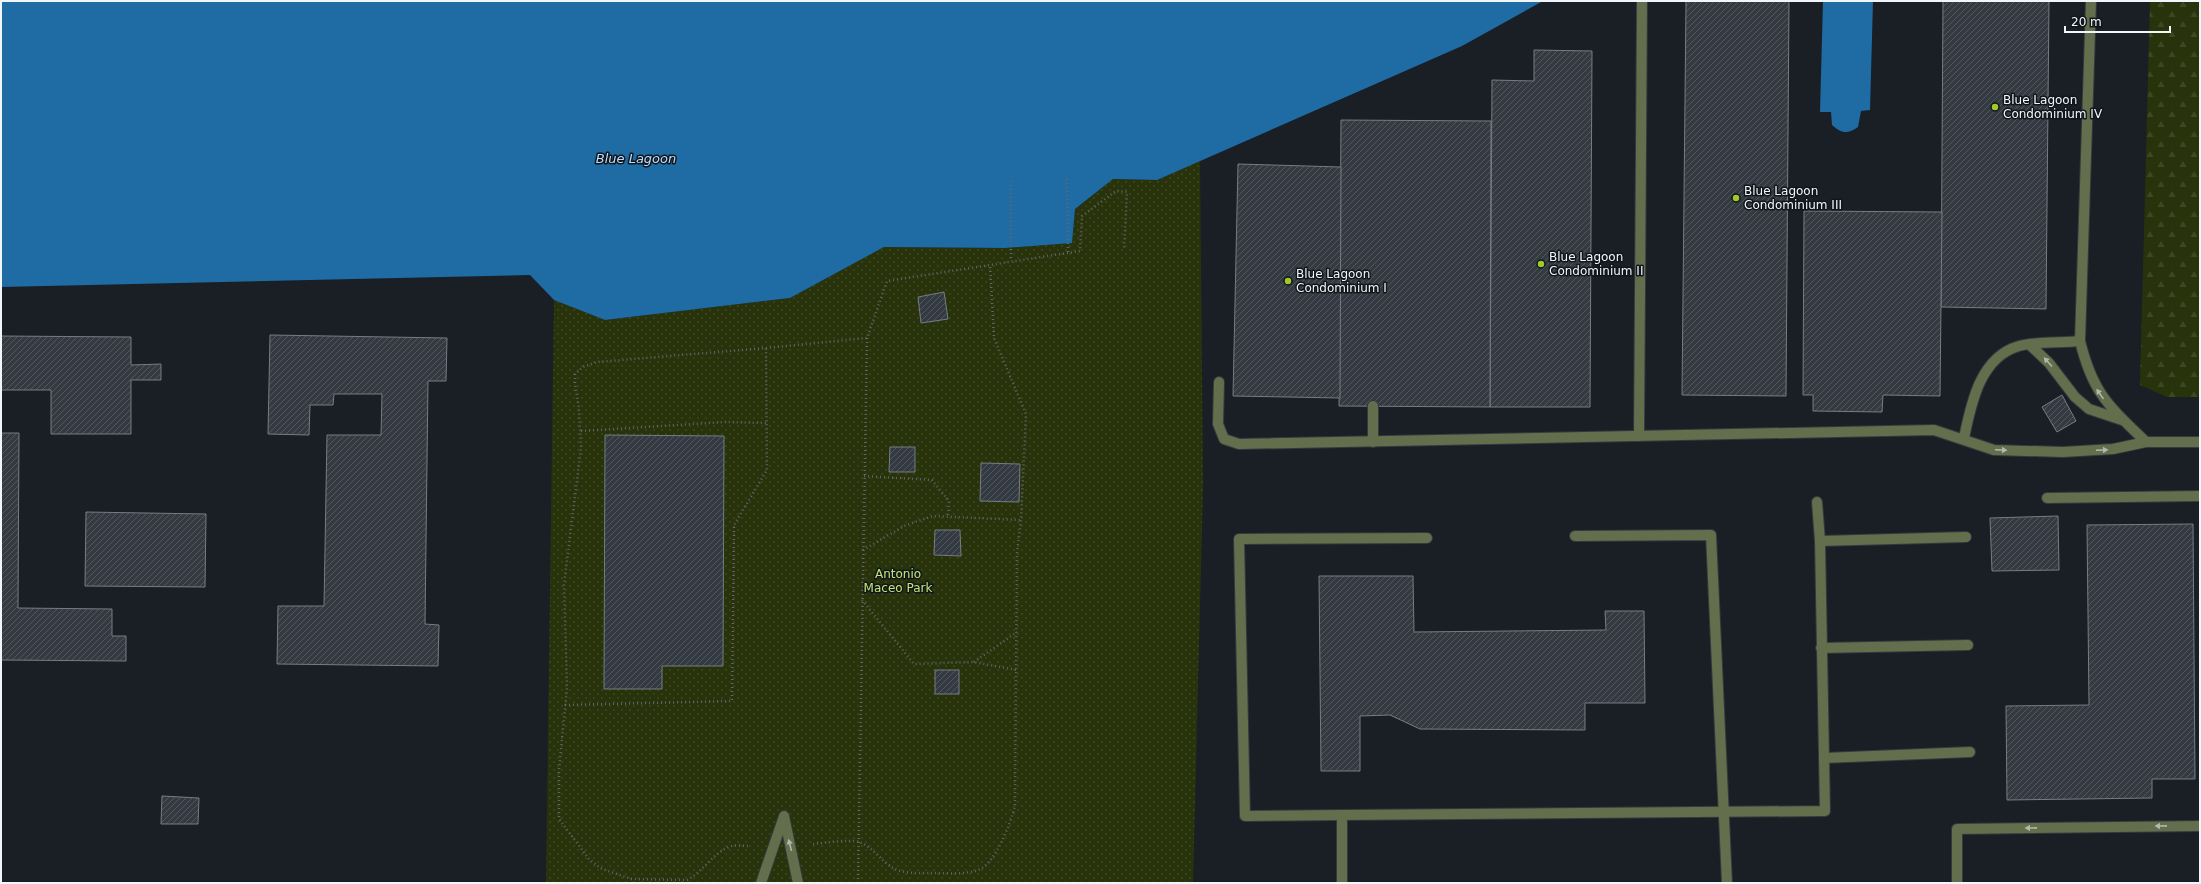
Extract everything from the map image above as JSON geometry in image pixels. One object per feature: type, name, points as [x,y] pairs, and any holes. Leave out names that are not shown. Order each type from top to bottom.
[{"type":"street","points":[[1639,436],[1642,1]]},
{"type":"street","points":[[2091,1],[2080,341],[2087,369],[2098,390],[2112,409],[2146,442]]},
{"type":"street","points":[[1964,438],[1972,401],[1987,369],[1999,355],[2019,346],[2080,341]]},
{"type":"street","points":[[2030,345],[2049,363],[2075,397],[2089,409],[2124,421]]},
{"type":"street","points":[[1219,382],[1218,424],[1224,439],[1238,444],[1934,430],[1964,438],[1994,450],[2063,452],[2113,450],[2146,442],[2200,442]]},
{"type":"street","points":[[1373,406],[1373,442]]},
{"type":"street","points":[[2047,498],[2200,496]]},
{"type":"street","points":[[1427,538],[1239,539],[1245,816],[1825,811],[1820,541],[1817,502]]},
{"type":"street","points":[[1575,536],[1712,535],[1727,883]]},
{"type":"street","points":[[1820,541],[1966,537]]},
{"type":"street","points":[[1821,648],[1968,645]]},
{"type":"street","points":[[1824,758],[1970,752]]},
{"type":"street","points":[[1342,815],[1342,883]]},
{"type":"street","points":[[761,883],[772,846],[784,816],[789,846],[798,883]]},
{"type":"street","points":[[1957,883],[1957,829],[2200,826]]},
{"type":"path","points":[[1067,179],[1068,253]]},
{"type":"path","points":[[1011,182],[1011,261]]},
{"type":"path","points":[[858,883],[862,550],[867,338],[887,281],[1080,251],[1082,216],[1116,191],[1127,192],[1124,249]]},
{"type":"path","points":[[789,846],[858,842],[870,848],[893,868],[904,872],[965,872],[980,870],[995,853],[1005,837],[1016,806],[1017,553],[1021,520],[1026,414],[994,338],[990,264]]},
{"type":"path","points":[[772,846],[731,846],[725,849],[695,876],[687,880],[632,879],[600,868],[589,859],[559,819],[559,770],[566,705],[564,584],[576,500],[581,431],[575,374],[583,367],[597,362],[867,338]]},
{"type":"path","points":[[566,705],[732,700],[734,525],[767,470],[766,348]]},
{"type":"path","points":[[581,431],[726,422],[767,423]]},
{"type":"path","points":[[864,476],[932,480],[949,501],[948,516]]},
{"type":"path","points":[[862,550],[906,525],[933,516],[1021,520]]},
{"type":"path","points":[[862,600],[914,664],[973,662],[1017,670]]},
{"type":"path","points":[[973,662],[1017,631]]},
{"type":"green space","points":[[2150,1],[2200,1],[2200,397],[2167,397],[2140,385]]},
{"type":"green space","name":"Antonio Maceo Park","points":[[1200,161],[1203,486],[1193,883],[546,883],[554,300],[605,320],[790,298],[884,247],[1005,248],[1072,243],[1075,209],[1113,179],[1157,180]]},
{"type":"water","name":"Blue Lagoon","points":[[1,1],[1543,1],[1462,46],[1157,180],[1113,179],[1075,209],[1072,243],[1005,248],[884,247],[790,298],[605,320],[554,300],[530,275],[1,287]]},
{"type":"water","points":[[1823,1],[1873,1],[1870,110],[1861,111],[1858,127],[1847,132],[1838,130],[1832,125],[1831,112],[1820,112]]},
{"type":"building","name":"Blue Lagoon Condominium III","points":[[1686,1],[1789,1],[1786,396],[1682,395]]},
{"type":"building","name":"Blue Lagoon Condominium IV","points":[[1943,1],[2049,1],[2046,309],[1941,307]]},
{"type":"building","name":"Blue Lagoon Condominium II","points":[[1534,50],[1592,51],[1590,407],[1490,407],[1492,80],[1534,81]]},
{"type":"building","points":[[1341,120],[1491,121],[1490,407],[1339,406]]},
{"type":"building","name":"Blue Lagoon Condominium I","points":[[1238,164],[1341,167],[1340,398],[1233,396]]},
{"type":"building","points":[[1804,211],[1942,212],[1940,396],[1883,395],[1882,412],[1813,411],[1813,395],[1803,395]]},
{"type":"building","points":[[944,292],[948,319],[921,323],[918,297]]},
{"type":"building","points":[[270,335],[447,338],[446,381],[428,381],[425,624],[439,625],[438,666],[277,664],[278,606],[324,606],[327,435],[381,435],[382,394],[334,394],[333,405],[310,405],[309,435],[268,434]]},
{"type":"building","points":[[1,336],[131,337],[131,365],[161,364],[161,380],[131,380],[131,434],[51,434],[51,390],[1,390]]},
{"type":"building","points":[[2062,395],[2076,421],[2057,432],[2042,407]]},
{"type":"building","points":[[1,433],[19,433],[18,608],[112,609],[112,636],[126,636],[126,661],[1,660]]},
{"type":"building","points":[[605,435],[724,436],[723,666],[662,666],[662,689],[604,689]]},
{"type":"building","points":[[890,447],[915,447],[915,472],[889,472]]},
{"type":"building","points":[[981,463],[1020,464],[1019,502],[980,501]]},
{"type":"building","points":[[86,512],[206,514],[205,587],[85,586]]},
{"type":"building","points":[[2058,516],[2059,570],[1992,571],[1990,518]]},
{"type":"building","points":[[2193,524],[2195,779],[2152,779],[2152,798],[2007,800],[2006,706],[2089,705],[2087,525]]},
{"type":"building","points":[[935,530],[960,530],[961,556],[934,555]]},
{"type":"building","points":[[1319,576],[1413,576],[1414,632],[1606,630],[1605,611],[1644,611],[1645,703],[1585,703],[1585,730],[1420,729],[1390,715],[1360,716],[1360,771],[1321,771]]},
{"type":"building","points":[[935,670],[959,670],[959,694],[935,694]]},
{"type":"building","points":[[162,796],[199,798],[198,824],[161,824]]},
{"type":"place","name":"Blue Lagoon Condominium IV","points":[[1995,107]]},
{"type":"place","name":"Blue Lagoon Condominium III","points":[[1736,198]]},
{"type":"place","name":"Blue Lagoon Condominium II","points":[[1541,264]]},
{"type":"place","name":"Blue Lagoon Condominium I","points":[[1288,281]]}]
